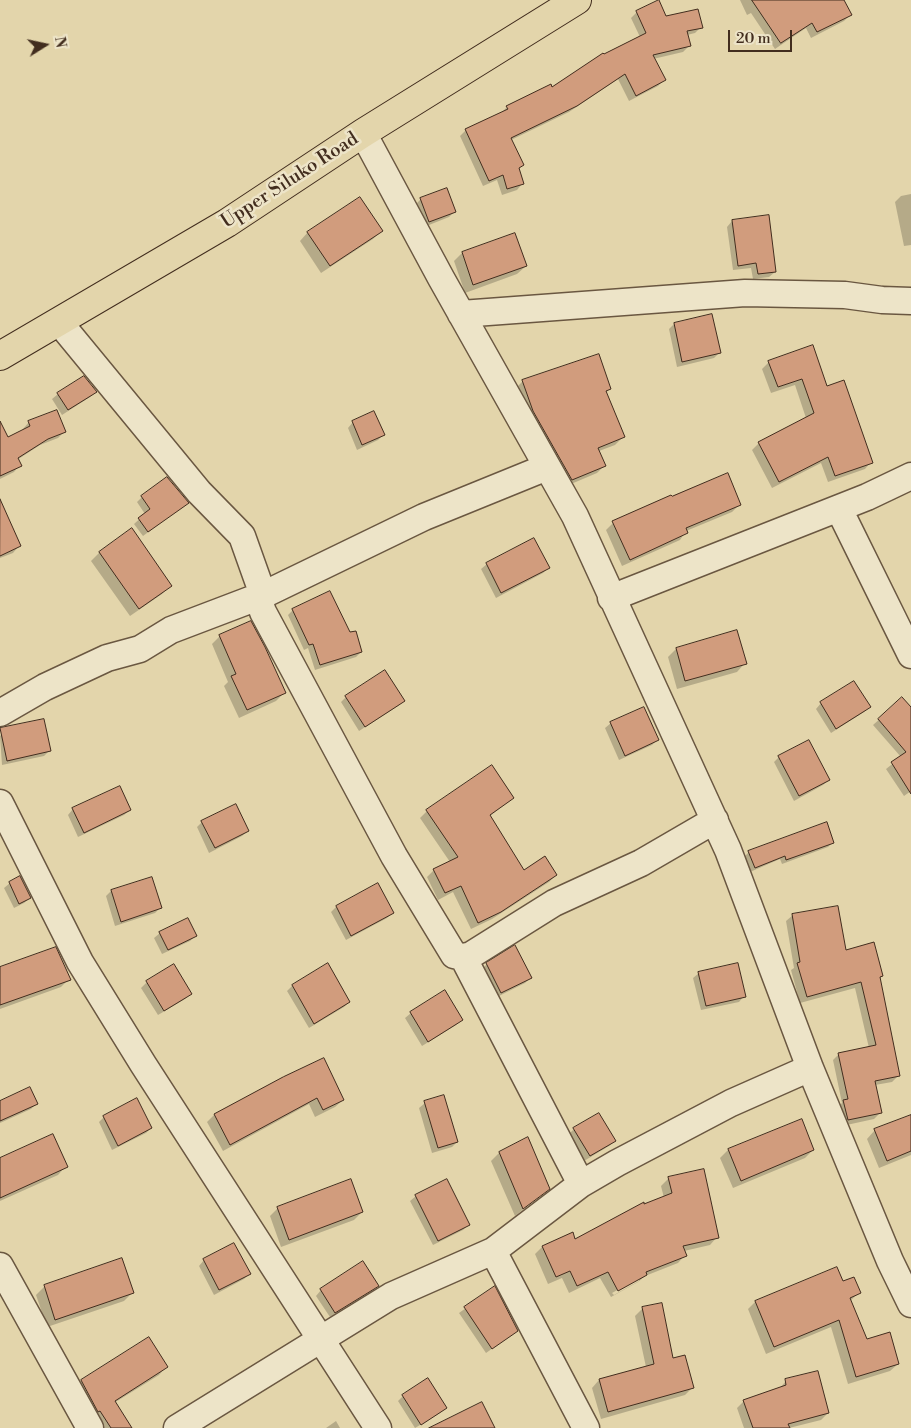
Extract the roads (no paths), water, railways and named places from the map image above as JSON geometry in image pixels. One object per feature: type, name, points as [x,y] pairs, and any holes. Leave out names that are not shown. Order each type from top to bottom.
[{"type":"main road","name":"Upper Siluko Road","points":[[0,356],[227,223],[363,133],[577,0]]},
{"type":"street","points":[[363,133],[461,314],[574,516],[728,850],[810,1068],[890,1261],[911,1304]]},
{"type":"street","points":[[461,314],[745,293],[845,294],[882,300],[911,301]]},
{"type":"street","points":[[59,322],[199,492],[242,536],[263,595],[260,603],[263,612],[394,856],[454,955],[463,957],[471,955],[554,903],[642,863],[715,820]]},
{"type":"street","points":[[0,713],[45,687],[107,658],[140,649],[171,630],[263,595],[424,517],[547,467]]},
{"type":"street","points":[[612,598],[839,509],[911,476]]},
{"type":"street","points":[[839,509],[911,655]]},
{"type":"street","points":[[0,802],[80,962],[143,1064],[378,1428]]},
{"type":"street","points":[[463,957],[582,1184]]},
{"type":"street","points":[[177,1428],[391,1296],[493,1251],[582,1184],[731,1103],[810,1068]]},
{"type":"street","points":[[493,1251],[586,1428]]},
{"type":"street","points":[[0,1266],[90,1428]]}]
